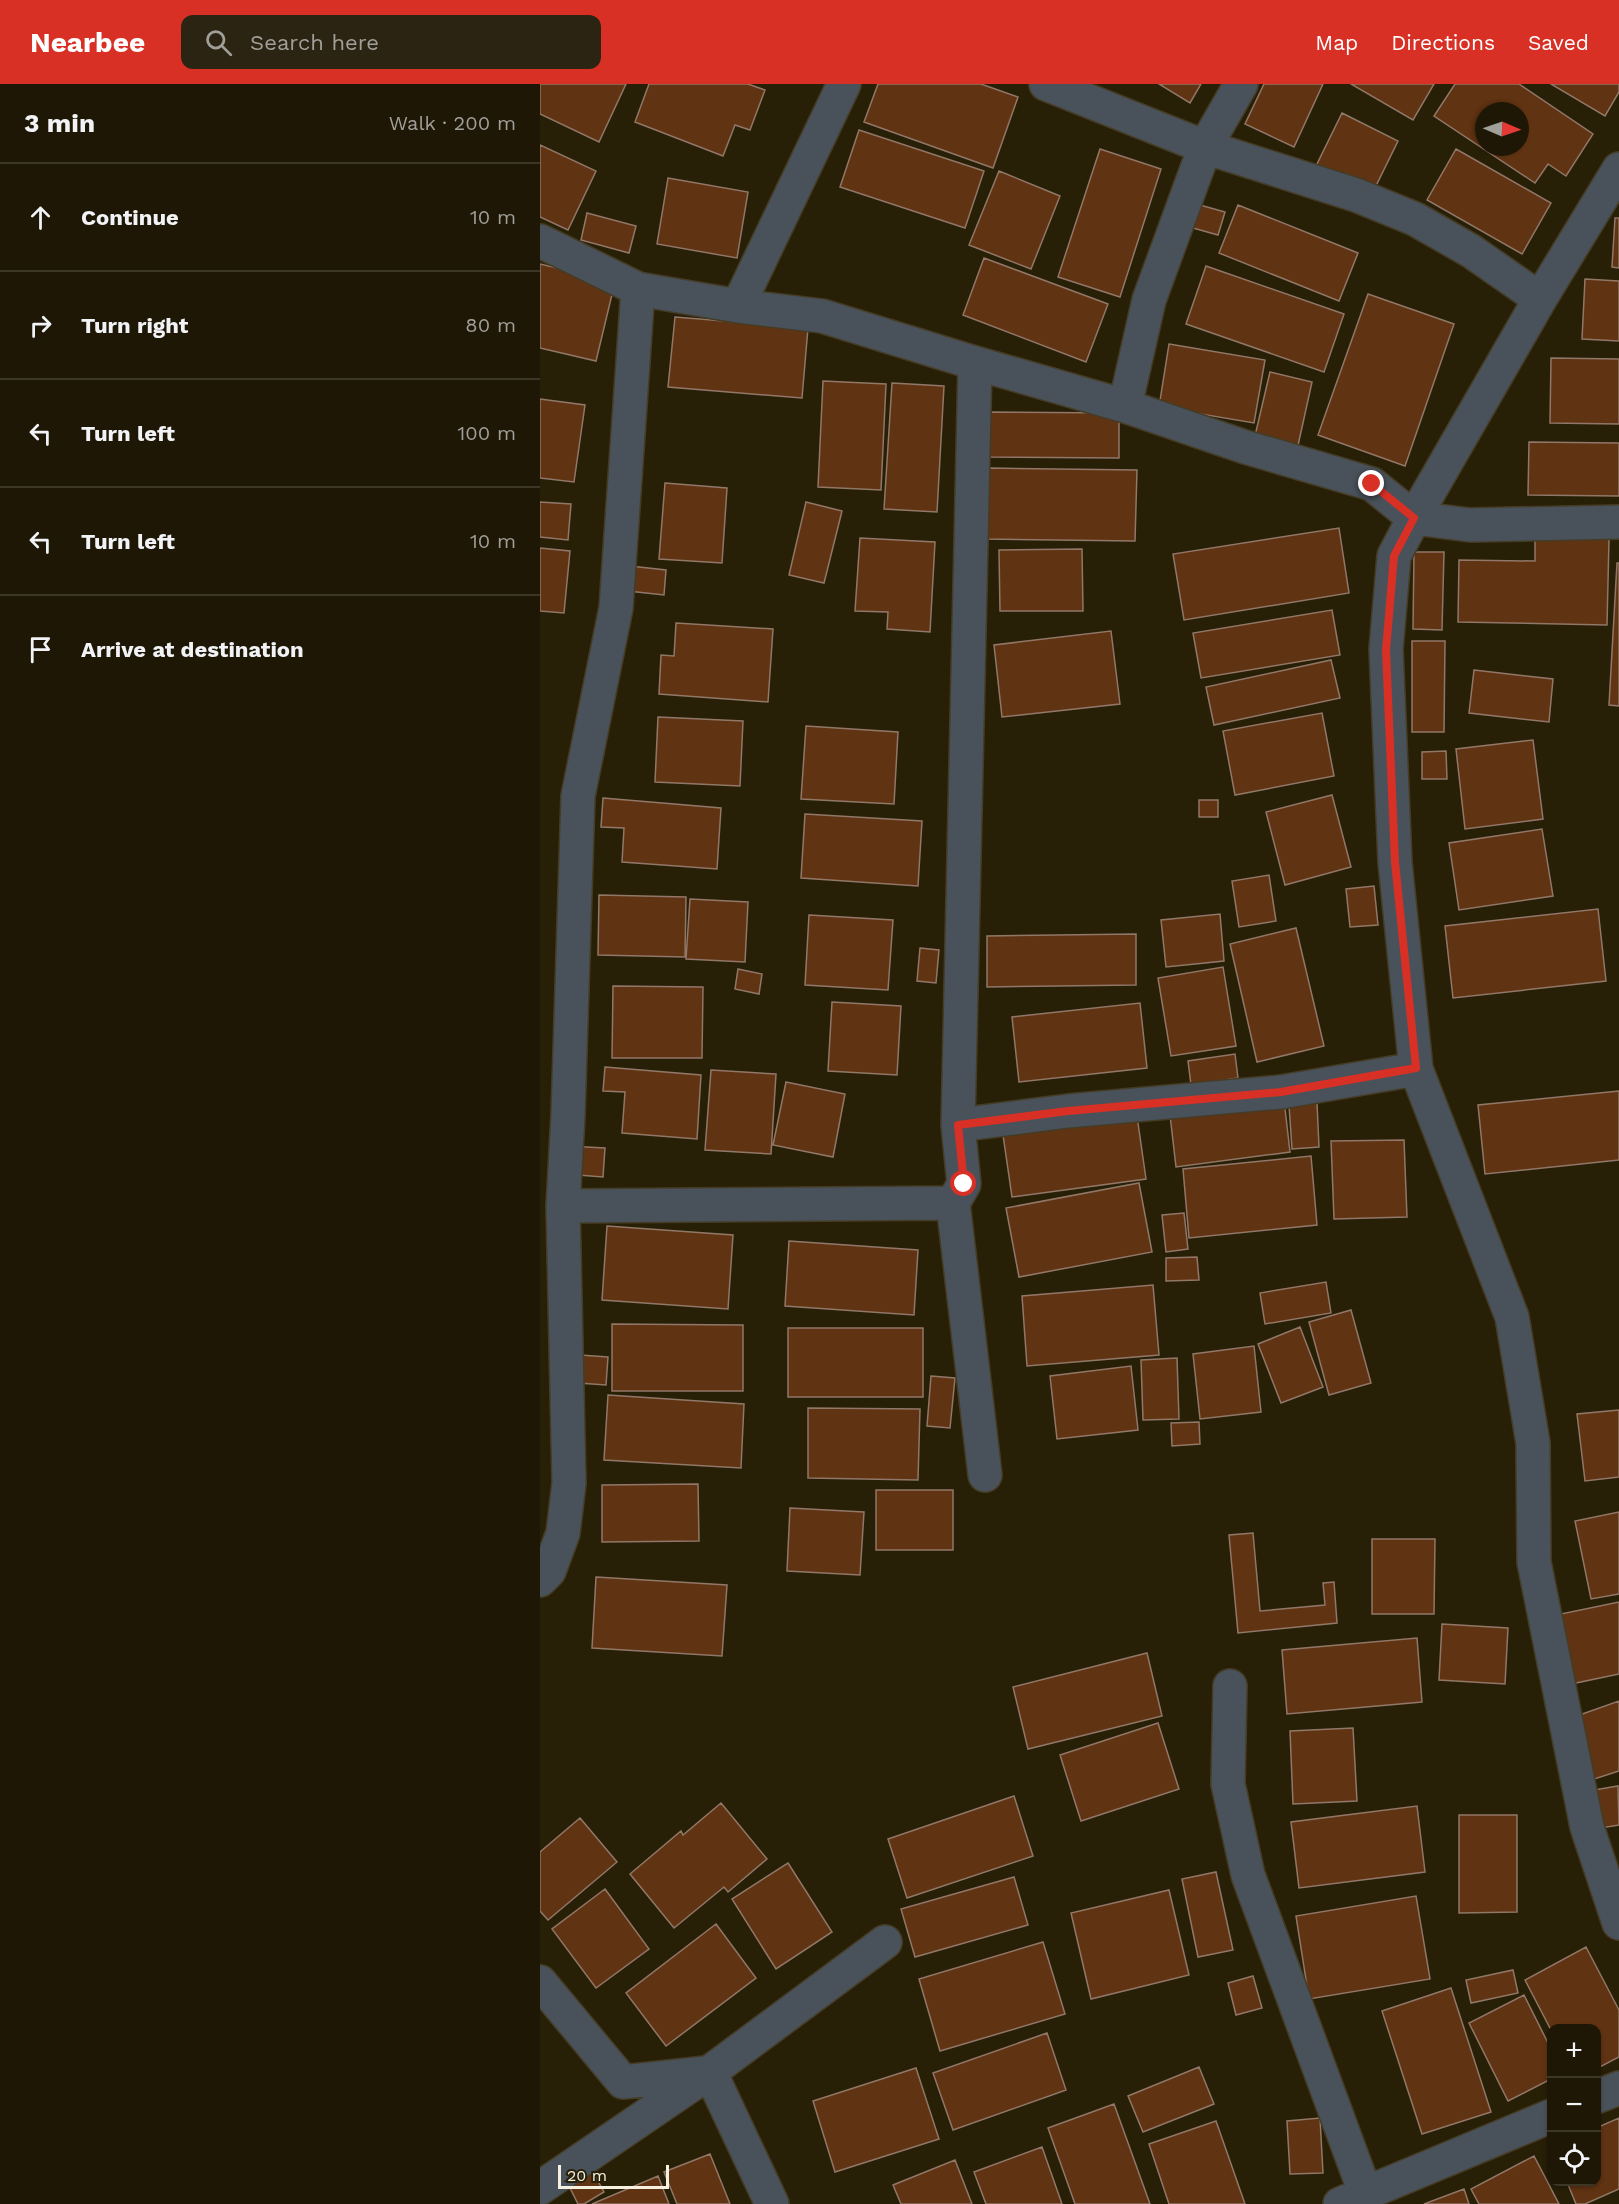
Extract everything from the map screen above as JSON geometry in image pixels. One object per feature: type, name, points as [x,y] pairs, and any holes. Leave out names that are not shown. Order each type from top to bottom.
[{"type":"street","points":[[738,306],[844,84]]},
{"type":"street","points":[[1046,84],[1205,147],[1356,195],[1415,219],[1471,251],[1540,298]]},
{"type":"street","points":[[1125,406],[1149,300],[1205,147],[1241,84]]},
{"type":"street","points":[[1619,169],[1540,298],[1394,556],[1386,650],[1395,862],[1416,1068],[1512,1317],[1533,1443],[1534,1562],[1587,1827],[1619,1923]]},
{"type":"street","points":[[540,241],[638,289],[738,306],[822,316],[1125,406],[1245,447],[1372,484],[1414,518],[1470,525],[1619,522]]},
{"type":"street","points":[[540,1580],[549,1571],[563,1533],[569,1484],[563,1206],[554,1111],[578,796],[616,608],[638,289]]},
{"type":"street","points":[[975,363],[958,1125],[964,1184],[953,1203],[985,1474]]},
{"type":"street","points":[[958,1125],[1068,1111],[1281,1092],[1416,1068]]},
{"type":"street","points":[[563,1206],[953,1203]]},
{"type":"street","points":[[1230,1686],[1228,1784],[1248,1875],[1353,2198],[1547,2118]]},
{"type":"street","points":[[540,2188],[710,2072],[885,1942]]},
{"type":"street","points":[[540,1982],[623,2082],[710,2072]]},
{"type":"street","points":[[710,2072],[772,2204]]},
{"type":"street","points":[[1601,2095],[1619,2088]]},
{"type":"building","points":[[540,84],[626,84],[599,142],[540,114]]},
{"type":"building","points":[[649,84],[748,84],[765,90],[750,130],[735,125],[723,156],[635,122]]},
{"type":"building","points":[[878,84],[981,84],[1018,97],[993,168],[864,122]]},
{"type":"building","points":[[1159,84],[1201,84],[1190,103]]},
{"type":"building","points":[[1264,84],[1323,84],[1294,147],[1245,124]]},
{"type":"building","points":[[1351,84],[1434,84],[1413,120]]},
{"type":"building","points":[[1455,84],[1519,84],[1593,134],[1566,176],[1548,164],[1535,183],[1494,156],[1529,156],[1529,102],[1475,102],[1475,143],[1434,116]]},
{"type":"building","points":[[1551,84],[1619,84],[1619,92],[1605,116]]},
{"type":"building","points":[[1342,113],[1398,141],[1372,194],[1316,166]]},
{"type":"building","points":[[859,130],[984,171],[965,228],[840,187]]},
{"type":"building","points":[[540,145],[596,171],[568,230],[540,217]]},
{"type":"building","points":[[1100,149],[1161,169],[1120,297],[1058,277]]},
{"type":"building","points":[[1456,149],[1551,203],[1522,254],[1427,200]]},
{"type":"building","points":[[999,171],[1060,196],[1031,269],[969,245]]},
{"type":"building","points":[[668,178],[748,192],[737,258],[657,244]]},
{"type":"building","points":[[1200,205],[1225,212],[1218,235],[1193,228]]},
{"type":"building","points":[[1238,205],[1358,253],[1339,301],[1219,253]]},
{"type":"building","points":[[587,213],[636,226],[629,253],[581,240]]},
{"type":"building","points":[[1615,218],[1619,218],[1619,268],[1612,267]]},
{"type":"building","points":[[984,258],[1108,304],[1086,362],[963,315]]},
{"type":"building","points":[[540,264],[615,282],[596,361],[540,348]]},
{"type":"building","points":[[1206,266],[1344,314],[1324,372],[1186,324]]},
{"type":"building","points":[[1585,279],[1619,281],[1619,341],[1582,339]]},
{"type":"building","points":[[1368,294],[1454,324],[1405,466],[1318,435]]},
{"type":"building","points":[[675,317],[808,328],[802,398],[668,387]]},
{"type":"building","points":[[1169,344],[1265,360],[1254,423],[1159,407]]},
{"type":"building","points":[[1551,358],[1619,359],[1619,424],[1550,423]]},
{"type":"building","points":[[1270,372],[1312,382],[1297,450],[1254,440]]},
{"type":"building","points":[[823,381],[886,384],[881,490],[818,487]]},
{"type":"building","points":[[892,383],[944,386],[937,512],[884,509]]},
{"type":"building","points":[[540,399],[585,405],[574,482],[540,478]]},
{"type":"building","points":[[987,412],[1119,413],[1119,458],[987,457]]},
{"type":"building","points":[[1529,442],[1619,443],[1619,496],[1528,495]]},
{"type":"building","points":[[988,468],[1137,470],[1135,541],[986,539]]},
{"type":"building","points":[[665,483],[727,488],[722,563],[659,559]]},
{"type":"building","points":[[540,502],[571,504],[568,540],[540,537]]},
{"type":"building","points":[[806,502],[842,511],[824,583],[789,575]]},
{"type":"building","points":[[1339,528],[1349,593],[1184,620],[1173,554]]},
{"type":"building","points":[[860,538],[935,542],[930,632],[887,629],[888,612],[855,611]]},
{"type":"building","points":[[1535,538],[1609,539],[1607,625],[1458,622],[1459,560],[1535,561]]},
{"type":"building","points":[[540,548],[570,551],[564,613],[540,611]]},
{"type":"building","points":[[1082,549],[1083,611],[1000,611],[999,550]]},
{"type":"building","points":[[1414,552],[1444,552],[1442,630],[1413,629]]},
{"type":"building","points":[[1617,563],[1619,563],[1619,706],[1609,705]]},
{"type":"building","points":[[630,566],[666,570],[664,595],[628,591]]},
{"type":"building","points":[[1332,610],[1340,655],[1201,678],[1193,633]]},
{"type":"building","points":[[676,623],[773,629],[768,702],[659,694],[661,655],[674,656]]},
{"type":"building","points":[[1111,631],[1120,704],[1002,717],[994,645]]},
{"type":"building","points":[[1412,641],[1445,641],[1444,732],[1412,732]]},
{"type":"building","points":[[1331,660],[1340,698],[1214,725],[1206,687]]},
{"type":"building","points":[[1474,670],[1553,679],[1549,722],[1469,713]]},
{"type":"building","points":[[1322,713],[1334,776],[1235,795],[1223,731]]},
{"type":"building","points":[[658,717],[743,721],[740,786],[655,782]]},
{"type":"building","points":[[806,726],[898,732],[894,804],[801,799]]},
{"type":"building","points":[[1533,740],[1543,819],[1465,829],[1456,749]]},
{"type":"building","points":[[1446,751],[1447,779],[1422,779],[1422,752]]},
{"type":"building","points":[[1332,795],[1351,867],[1285,885],[1266,812]]},
{"type":"building","points":[[603,798],[721,808],[717,869],[622,862],[624,828],[601,827]]},
{"type":"building","points":[[1199,800],[1218,800],[1218,817],[1199,817]]},
{"type":"building","points":[[805,814],[922,821],[918,886],[801,878]]},
{"type":"building","points":[[1542,829],[1553,896],[1459,910],[1449,843]]},
{"type":"building","points":[[1269,875],[1276,921],[1239,927],[1232,881]]},
{"type":"building","points":[[1374,886],[1378,925],[1350,927],[1346,889]]},
{"type":"building","points":[[599,895],[686,897],[685,957],[598,955]]},
{"type":"building","points":[[690,899],[748,902],[745,962],[686,959]]},
{"type":"building","points":[[1598,909],[1606,981],[1453,998],[1445,926]]},
{"type":"building","points":[[1220,914],[1224,961],[1166,967],[1161,920]]},
{"type":"building","points":[[809,915],[893,920],[888,990],[805,985]]},
{"type":"building","points":[[1296,928],[1324,1046],[1257,1062],[1230,944]]},
{"type":"building","points":[[1136,934],[1136,985],[987,987],[987,936]]},
{"type":"building","points":[[920,948],[939,950],[936,983],[917,981]]},
{"type":"building","points":[[1223,967],[1236,1046],[1171,1056],[1158,978]]},
{"type":"building","points":[[738,969],[762,974],[759,994],[735,989]]},
{"type":"building","points":[[613,986],[703,987],[702,1058],[612,1058]]},
{"type":"building","points":[[832,1002],[901,1006],[897,1075],[828,1071]]},
{"type":"building","points":[[1140,1003],[1147,1068],[1019,1082],[1012,1017]]},
{"type":"building","points":[[1235,1054],[1238,1078],[1191,1085],[1188,1061]]},
{"type":"building","points":[[605,1067],[701,1075],[697,1139],[622,1133],[625,1092],[603,1091]]},
{"type":"building","points":[[711,1070],[776,1074],[771,1154],[705,1150]]},
{"type":"building","points":[[786,1082],[845,1094],[833,1157],[773,1145]]},
{"type":"building","points":[[1619,1091],[1619,1160],[1485,1174],[1478,1105]]},
{"type":"building","points":[[1284,1100],[1290,1152],[1176,1167],[1170,1115]]},
{"type":"building","points":[[1317,1103],[1319,1147],[1292,1149],[1289,1105]]},
{"type":"building","points":[[1137,1116],[1146,1179],[1012,1197],[1003,1135]]},
{"type":"building","points":[[1404,1140],[1407,1217],[1334,1219],[1331,1141]]},
{"type":"building","points":[[567,1146],[605,1148],[603,1177],[565,1174]]},
{"type":"building","points":[[1311,1156],[1317,1225],[1189,1238],[1183,1169]]},
{"type":"building","points":[[1139,1183],[1152,1252],[1019,1277],[1006,1208]]},
{"type":"building","points":[[1184,1213],[1188,1249],[1166,1252],[1162,1215]]},
{"type":"building","points":[[607,1226],[733,1235],[728,1309],[602,1300]]},
{"type":"building","points":[[789,1241],[918,1250],[914,1315],[785,1306]]},
{"type":"building","points":[[1197,1257],[1199,1280],[1166,1281],[1166,1258]]},
{"type":"building","points":[[1326,1282],[1331,1313],[1265,1324],[1260,1293]]},
{"type":"building","points":[[1153,1285],[1159,1355],[1027,1366],[1022,1296]]},
{"type":"building","points":[[1351,1310],[1371,1383],[1329,1395],[1309,1322]]},
{"type":"building","points":[[612,1324],[743,1325],[743,1391],[612,1391]]},
{"type":"building","points":[[1300,1327],[1323,1387],[1281,1403],[1258,1344]]},
{"type":"building","points":[[788,1328],[923,1328],[923,1397],[788,1397]]},
{"type":"building","points":[[1254,1346],[1261,1412],[1200,1419],[1193,1354]]},
{"type":"building","points":[[580,1355],[608,1357],[606,1385],[578,1383]]},
{"type":"building","points":[[1177,1358],[1179,1419],[1143,1420],[1141,1360]]},
{"type":"building","points":[[1131,1366],[1138,1430],[1057,1439],[1050,1376]]},
{"type":"building","points":[[931,1376],[955,1378],[950,1428],[927,1426]]},
{"type":"building","points":[[608,1395],[744,1404],[741,1468],[604,1460]]},
{"type":"building","points":[[808,1408],[920,1409],[918,1480],[808,1478]]},
{"type":"building","points":[[1619,1410],[1619,1477],[1585,1481],[1577,1414]]},
{"type":"building","points":[[1199,1422],[1200,1444],[1172,1446],[1171,1423]]},
{"type":"building","points":[[698,1484],[699,1541],[602,1542],[602,1485]]},
{"type":"building","points":[[876,1490],[953,1490],[953,1550],[876,1550]]},
{"type":"building","points":[[790,1508],[864,1512],[860,1575],[787,1571]]},
{"type":"building","points":[[1619,1512],[1619,1594],[1591,1599],[1575,1521]]},
{"type":"building","points":[[1253,1533],[1260,1611],[1325,1605],[1323,1583],[1334,1582],[1337,1623],[1238,1633],[1229,1535]]},
{"type":"building","points":[[1372,1539],[1435,1539],[1434,1614],[1372,1614]]},
{"type":"building","points":[[596,1577],[727,1585],[722,1656],[592,1648]]},
{"type":"building","points":[[1619,1602],[1619,1674],[1571,1684],[1556,1615]]},
{"type":"building","points":[[1442,1624],[1508,1628],[1505,1684],[1439,1680]]},
{"type":"building","points":[[1417,1638],[1422,1702],[1287,1714],[1282,1650]]},
{"type":"building","points":[[1147,1653],[1162,1716],[1028,1749],[1013,1687]]},
{"type":"building","points":[[1619,1701],[1619,1771],[1591,1780],[1571,1718]]},
{"type":"building","points":[[1158,1723],[1179,1789],[1081,1821],[1060,1755]]},
{"type":"building","points":[[1353,1728],[1357,1801],[1293,1804],[1290,1731]]},
{"type":"building","points":[[1618,1786],[1619,1825],[1601,1828],[1594,1790]]},
{"type":"building","points":[[1014,1796],[1033,1856],[907,1898],[888,1839]]},
{"type":"building","points":[[721,1803],[767,1859],[728,1892],[724,1887],[674,1928],[630,1874],[681,1831],[683,1835]]},
{"type":"building","points":[[1417,1806],[1425,1872],[1299,1888],[1291,1822]]},
{"type":"building","points":[[1459,1815],[1517,1815],[1517,1912],[1459,1913]]},
{"type":"building","points":[[580,1818],[617,1862],[548,1920],[540,1911],[540,1852]]},
{"type":"building","points":[[788,1863],[832,1932],[776,1969],[732,1899]]},
{"type":"building","points":[[1216,1872],[1233,1950],[1198,1957],[1182,1879]]},
{"type":"building","points":[[1014,1877],[1028,1925],[915,1957],[901,1909]]},
{"type":"building","points":[[605,1889],[649,1949],[596,1988],[552,1929]]},
{"type":"building","points":[[1169,1890],[1189,1975],[1091,1999],[1071,1913]]},
{"type":"building","points":[[1416,1896],[1430,1979],[1309,1999],[1296,1916]]},
{"type":"building","points":[[716,1924],[756,1978],[666,2046],[626,1993]]},
{"type":"building","points":[[1043,1942],[1065,2014],[940,2051],[919,1979]]},
{"type":"building","points":[[1586,1947],[1619,2010],[1619,2057],[1601,2066],[1601,2024],[1548,2024],[1525,1980]]},
{"type":"building","points":[[1513,1970],[1518,1993],[1471,2003],[1466,1980]]},
{"type":"building","points":[[1253,1976],[1262,2008],[1236,2015],[1228,1983]]},
{"type":"building","points":[[1451,1988],[1491,2112],[1422,2134],[1382,2011]]},
{"type":"building","points":[[1524,1995],[1547,2041],[1547,2081],[1508,2101],[1469,2023]]},
{"type":"building","points":[[1047,2033],[1066,2090],[953,2130],[933,2073]]},
{"type":"building","points":[[1199,2067],[1214,2104],[1143,2132],[1128,2096]]},
{"type":"building","points":[[916,2068],[939,2139],[835,2172],[813,2101]]},
{"type":"building","points":[[1114,2104],[1150,2204],[1075,2204],[1048,2128]]},
{"type":"building","points":[[1320,2118],[1323,2173],[1290,2174],[1287,2121]]},
{"type":"building","points":[[1619,2118],[1619,2189],[1585,2204],[1576,2204],[1569,2186],[1601,2186],[1601,2126]]},
{"type":"building","points":[[1216,2121],[1245,2204],[1169,2204],[1149,2144]]},
{"type":"building","points":[[1042,2147],[1062,2204],[986,2204],[974,2172]]},
{"type":"building","points":[[710,2154],[730,2204],[677,2204],[664,2172]]},
{"type":"building","points":[[1534,2156],[1547,2181],[1547,2186],[1550,2186],[1559,2204],[1479,2204],[1471,2189]]},
{"type":"building","points":[[955,2160],[972,2204],[901,2204],[893,2185]]},
{"type":"building","points":[[593,2172],[604,2192],[584,2204],[578,2204],[569,2186]]},
{"type":"building","points":[[658,2176],[669,2204],[592,2204]]},
{"type":"building","points":[[1464,2189],[1469,2204],[1424,2204]]},
{"type":"route","points":[[964,1184],[958,1125],[1068,1111],[1281,1092],[1416,1068],[1395,862],[1386,650],[1394,556],[1414,518],[1372,484]]}]
